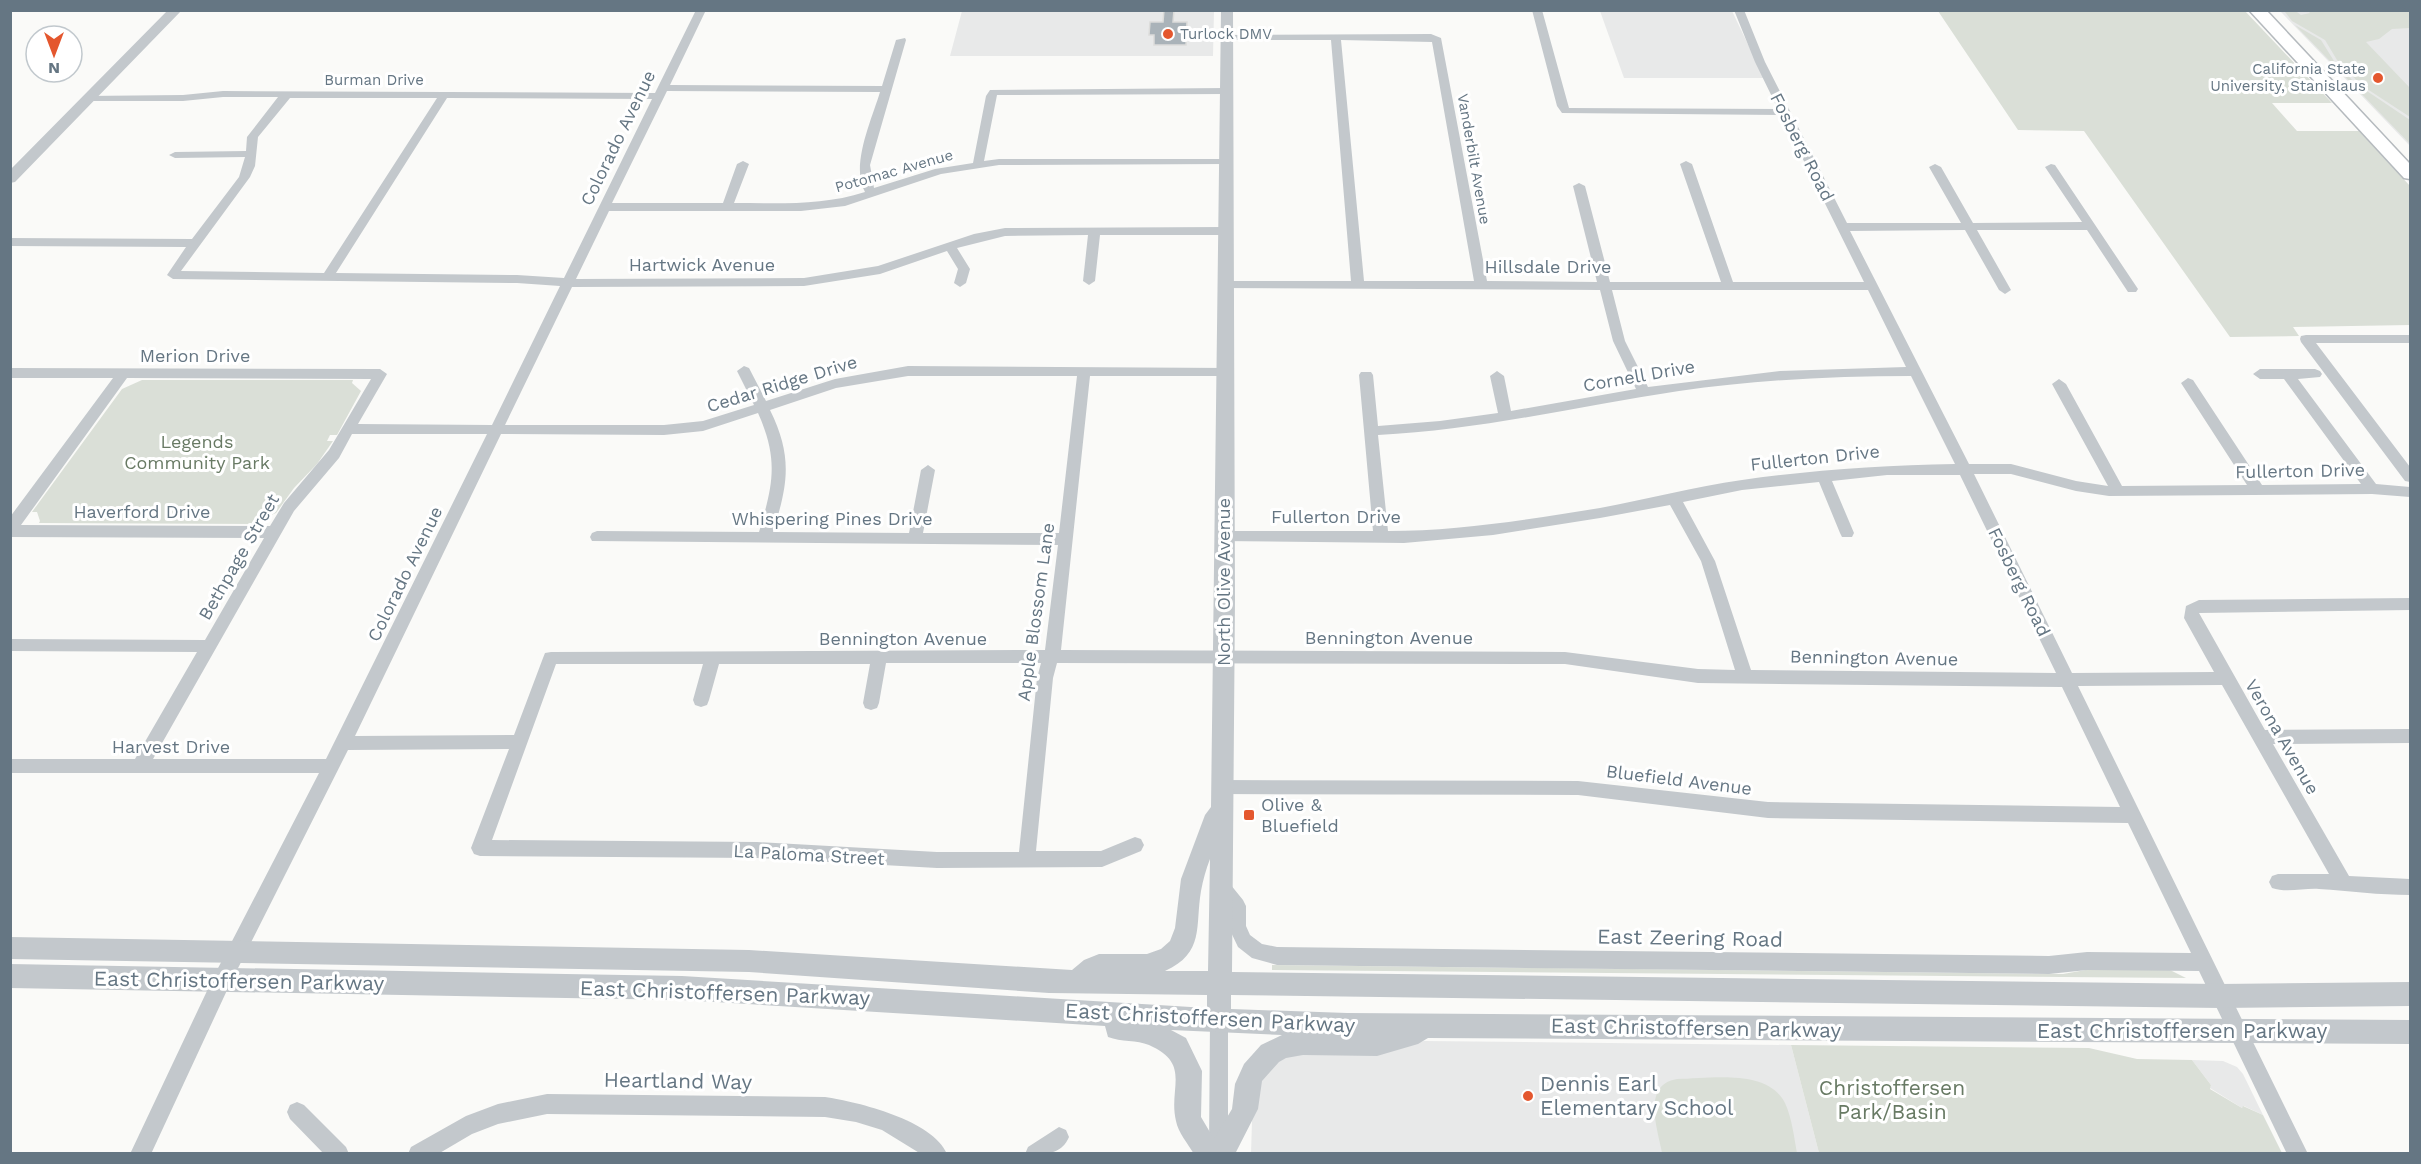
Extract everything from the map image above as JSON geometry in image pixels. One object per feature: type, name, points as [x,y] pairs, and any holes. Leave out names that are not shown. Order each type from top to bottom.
[{"type":"main road","points":[[2257,10],[2410,174]]},
{"type":"main road","points":[[2272,10],[2410,154]]},
{"type":"street","points":[[10,179],[176,10]]},
{"type":"street","name":"Colorado Avenue","points":[[140,1154],[236,951],[332,766],[607,207],[701,10]]},
{"type":"street","name":"North Olive Avenue","points":[[1220,1154],[1219,982],[1225,537],[1227,10]]},
{"type":"street","points":[[1537,10],[1562,106],[1566,111],[1785,112]]},
{"type":"street","name":"Fosberg Road","points":[[1739,10],[1760,62],[1964,469],[2298,1154]]},
{"type":"street","points":[[1227,37],[1336,37],[1359,285]]},
{"type":"street","name":"Vanderbilt Avenue","points":[[1336,37],[1436,39],[1481,285]]},
{"type":"street","points":[[872,194],[864,178],[864,165],[901,40]]},
{"type":"street","name":"Burman Drive","points":[[89,98],[183,99],[223,94],[444,95],[886,89]]},
{"type":"street","points":[[978,164],[991,96],[994,92],[1226,91]]},
{"type":"street","points":[[10,242],[195,243],[244,177],[249,166],[249,154],[257,130],[286,95]]},
{"type":"street","points":[[327,278],[444,95]]},
{"type":"street","points":[[175,155],[249,154]]},
{"type":"street","name":"Potomac Avenue","points":[[607,207],[814,207],[845,202],[914,178],[978,164],[1038,160],[1226,161]]},
{"type":"street","points":[[728,207],[743,164]]},
{"type":"street","points":[[1686,164],[1728,285]]},
{"type":"street","points":[[1935,167],[2005,290]]},
{"type":"street","points":[[2050,167],[2132,290]]},
{"type":"street","points":[[1579,186],[1622,350],[1644,392]]},
{"type":"street","points":[[1842,227],[2090,226]]},
{"type":"street","points":[[1089,281],[1094,231]]},
{"type":"street","name":"Hartwick Avenue","points":[[195,243],[173,276],[517,279],[569,283],[748,283],[824,280],[880,270],[950,246],[1005,232],[1225,231]]},
{"type":"street","points":[[950,246],[964,269],[960,283]]},
{"type":"street","name":"Hillsdale Drive","points":[[1225,285],[1871,286]]},
{"type":"street","points":[[2410,339],[2306,339],[2410,477]]},
{"type":"street","points":[[744,370],[778,448],[780,462],[778,483],[764,538]]},
{"type":"street","name":"Cedar Ridge Drive","points":[[350,429],[674,430],[703,426],[835,384],[884,374],[930,370],[1224,371]]},
{"type":"street","name":"Apple Blossom Lane","points":[[1027,859],[1045,678],[1055,642],[1084,371]]},
{"type":"street","name":"Cornell Drive","points":[[1371,431],[1506,418],[1644,392],[1783,375],[1914,371]]},
{"type":"street","name":"Merion Drive","points":[[10,373],[380,374]]},
{"type":"street","points":[[10,530],[123,374]]},
{"type":"street","name":"Bethpage Street","points":[[140,766],[274,531],[291,504],[329,461],[350,429],[380,374]]},
{"type":"street","points":[[2260,374],[2315,374]]},
{"type":"street","points":[[2288,374],[2372,489]]},
{"type":"street","points":[[1366,375],[1381,537]]},
{"type":"street","points":[[1497,376],[1506,418]]},
{"type":"street","points":[[2188,383],[2259,491]]},
{"type":"street","points":[[2060,384],[2118,491]]},
{"type":"street","points":[[915,539],[928,470]]},
{"type":"street","name":"Fullerton Drive","points":[[1225,537],[1435,535],[1527,525],[1742,485],[1887,470],[2018,470],[2084,488],[2118,491],[2372,489],[2410,492]]},
{"type":"street","points":[[1823,475],[1848,533]]},
{"type":"street","points":[[1673,498],[1692,527],[1712,568],[1745,676]]},
{"type":"street","name":"Haverford Drive","points":[[10,530],[274,531]]},
{"type":"street","name":"Whispering Pines Drive","points":[[597,537],[1066,539]]},
{"type":"street","name":"Verona Avenue","points":[[2343,882],[2192,618],[2191,610],[2199,606],[2410,604]]},
{"type":"street","points":[[10,645],[209,646]]},
{"type":"street","name":"Bennington Avenue","points":[[519,742],[550,658],[1565,658],[1698,676],[2067,680],[2227,678]]},
{"type":"street","points":[[701,700],[713,658]]},
{"type":"street","points":[[871,703],[879,658]]},
{"type":"street","points":[[2260,737],[2410,736]]},
{"type":"street","points":[[343,742],[519,742]]},
{"type":"street","name":"La Paloma Street","points":[[519,742],[480,848],[757,850],[896,859],[1102,859],[1135,845]]},
{"type":"street","name":"Harvest Drive","points":[[10,766],[332,766]]},
{"type":"street","name":"Bluefield Avenue","points":[[1221,795],[1578,788],[1632,792],[1714,805],[1761,809],[2132,815]]},
{"type":"street","points":[[1076,981],[1097,966],[1135,967],[1156,963],[1180,946],[1189,921],[1191,882],[1221,795]]},
{"type":"street","points":[[2278,882],[2343,882],[2410,887]]},
{"type":"street","name":"East Zeering Road","points":[[1220,885],[1237,906],[1238,931],[1244,941],[1264,954],[1282,956],[2049,965],[2079,961],[2204,962]]},
{"type":"street","name":"East Christoffersen Parkway","points":[[10,948],[749,961],[1001,979],[1076,981],[2220,996],[2410,994]]},
{"type":"street","name":"East Christoffersen Parkway","points":[[10,976],[692,988],[1219,1021],[1442,1026],[2410,1032]]},
{"type":"street","points":[[1066,1012],[1100,1027],[1150,1032],[1177,1047],[1189,1071],[1188,1120],[1209,1154]]},
{"type":"street","points":[[1220,1154],[1246,1108],[1247,1090],[1252,1073],[1264,1057],[1272,1051],[1303,1043],[1377,1044],[1442,1026]]},
{"type":"street","name":"Heartland Way","points":[[418,1154],[466,1126],[498,1114],[547,1104],[825,1107],[858,1111],[905,1129],[937,1154]]},
{"type":"street","points":[[297,1112],[339,1154]]},
{"type":"street","points":[[1035,1154],[1059,1137]]},
{"type":"shaded area","points":[[962,11],[1214,11],[1213,56],[950,56]]},
{"type":"shaded area","points":[[1600,11],[1732,11],[1764,78],[1624,78]]},
{"type":"shaded area","name":"California State University, Stanislaus","points":[[2280,11],[2410,11],[2410,146]]},
{"type":"shaded area","name":"Dennis Earl Elementary School","points":[[1424,1041],[1791,1045],[1819,1153],[1251,1154],[1253,1089],[1280,1056],[1381,1051]]},
{"type":"shaded area","points":[[2192,1060],[2223,1061],[2237,1067],[2243,1074],[2263,1115],[2244,1106],[2242,1108],[2210,1088],[2211,1085]]},
{"type":"green space","points":[[1938,11],[2245,11],[2332,103],[2272,103],[2297,131],[2359,131],[2410,186],[2410,325],[2293,327],[2299,336],[2230,337],[2084,131],[2018,130]]},
{"type":"green space","name":"California State University, Stanislaus","points":[[2308,11],[2410,11],[2410,28],[2392,29],[2379,39],[2366,42],[2410,88],[2410,117],[2361,85],[2337,60],[2325,40],[2292,21],[2285,12],[2297,12],[2301,15],[2310,13]]},
{"type":"green space","points":[[2295,25],[2321,40],[2334,61],[2355,83],[2410,120],[2410,144]]},
{"type":"green space","name":"Legends Community Park","points":[[142,380],[353,380],[352,383],[361,391],[337,435],[330,435],[327,441],[333,441],[317,464],[294,488],[276,513],[255,524],[39,523],[37,512],[32,512],[122,389]]},
{"type":"green space","points":[[1272,965],[2063,974],[2097,968],[2170,970],[2186,978],[1272,970]]},
{"type":"green space","name":"Christoffersen Park/Basin","points":[[1791,1045],[2089,1048],[2137,1059],[2192,1060],[2211,1085],[2210,1089],[2242,1108],[2243,1106],[2263,1115],[2282,1153],[1819,1153]]},
{"type":"green space","points":[[1721,1077],[1752,1080],[1765,1084],[1777,1092],[1785,1103],[1797,1153],[1662,1153],[1655,1121],[1655,1099],[1659,1090],[1666,1083],[1677,1079]]},
{"type":"building","name":"Turlock DMV","points":[[1164,10],[1174,10],[1173,22],[1187,22],[1186,45],[1154,45],[1154,35],[1149,35],[1150,22],[1163,22]]},
{"type":"place","name":"Turlock DMV","points":[[1168,34]]},
{"type":"place","name":"California State University, Stanislaus","points":[[2378,78]]},
{"type":"place","name":"Olive & Bluefield","points":[[1249,815]]},
{"type":"place","name":"Dennis Earl Elementary School","points":[[1528,1096]]}]
